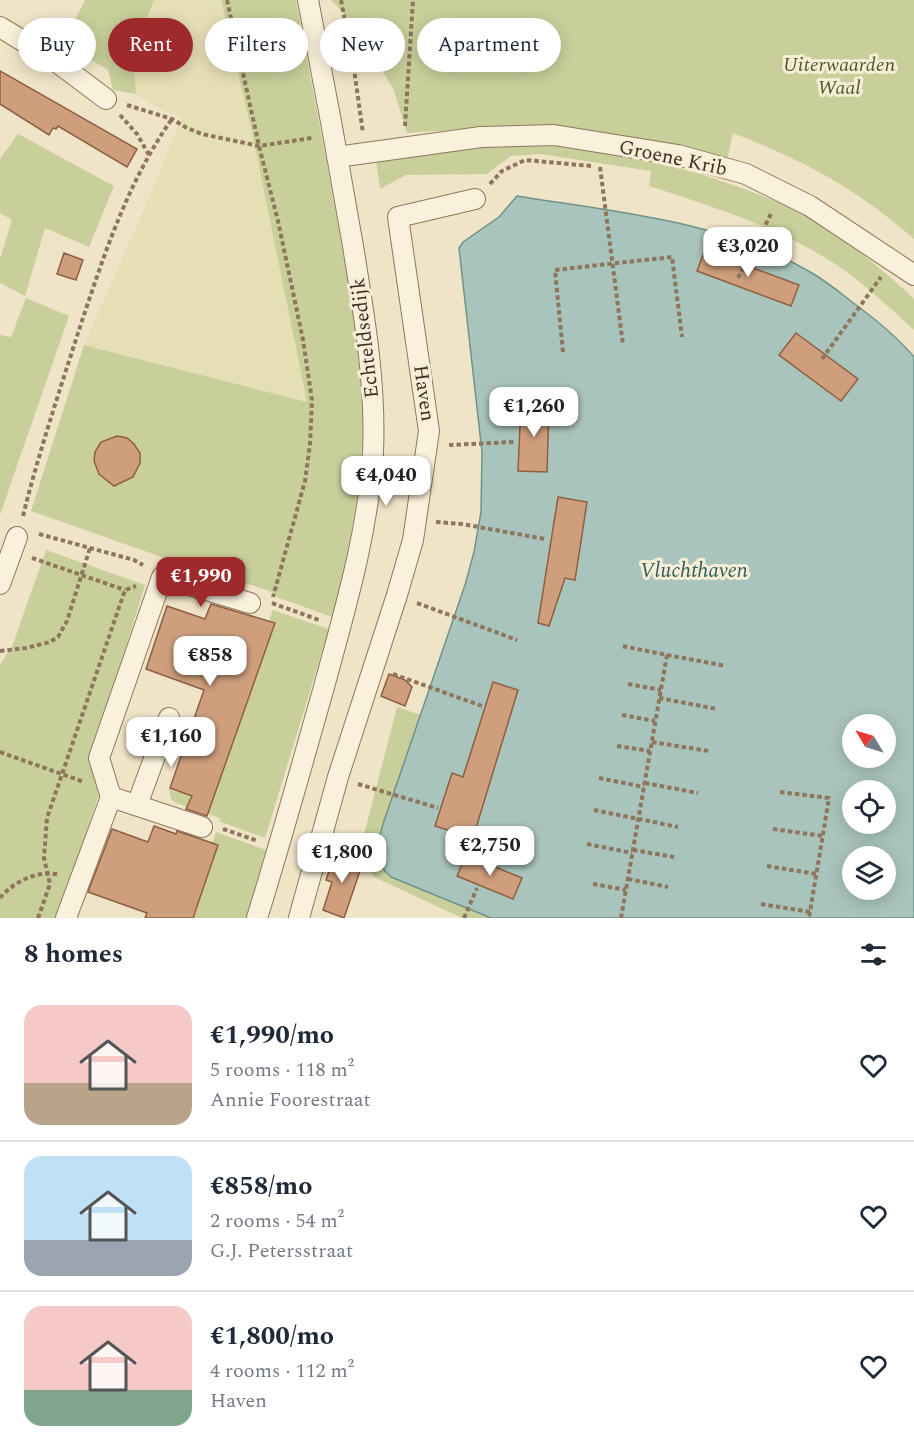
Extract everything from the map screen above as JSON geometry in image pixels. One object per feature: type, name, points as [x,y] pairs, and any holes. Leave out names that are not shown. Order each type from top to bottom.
[{"type":"street","name":"Echteldsedijk","points":[[257,918],[279,848],[358,559],[368,502],[373,450],[373,397],[369,344],[308,0]]},
{"type":"street","points":[[0,27],[54,60],[106,99]]},
{"type":"street","name":"Groene Krib","points":[[405,147],[481,137],[554,135],[678,155],[746,174],[810,206],[914,275]]},
{"type":"street","points":[[337,157],[405,147]]},
{"type":"street","name":"Haven","points":[[298,918],[338,777],[398,595],[413,540],[429,431],[398,217],[476,199]]},
{"type":"street","points":[[0,584],[17,537]]},
{"type":"street","points":[[66,918],[80,881],[108,788],[99,758],[162,577],[250,603]]},
{"type":"street","points":[[137,805],[169,718]]},
{"type":"street","points":[[108,788],[137,805],[202,827]]},
{"type":"path","points":[[227,0],[278,221],[312,400],[305,481],[273,603],[325,622]]},
{"type":"path","points":[[341,0],[366,152]]},
{"type":"path","points":[[405,147],[412,1]]},
{"type":"path","points":[[106,99],[172,119],[202,134],[259,146],[309,139]]},
{"type":"path","points":[[106,99],[137,134],[149,155]]},
{"type":"path","points":[[125,590],[24,555],[17,537],[37,462],[86,309],[130,189],[172,119]]},
{"type":"path","points":[[476,199],[502,171],[525,160],[610,169]]},
{"type":"path","points":[[600,167],[623,345]]},
{"type":"path","points":[[738,278],[782,192]]},
{"type":"path","points":[[563,351],[555,270],[672,257],[682,337]]},
{"type":"path","points":[[822,359],[893,260]]},
{"type":"path","points":[[462,443],[514,442]]},
{"type":"path","points":[[462,524],[545,539]]},
{"type":"path","points":[[17,537],[40,533],[134,560],[162,577]]},
{"type":"path","points":[[0,651],[26,648],[50,642],[57,637],[67,621],[90,548]]},
{"type":"path","points":[[437,611],[518,640]]},
{"type":"path","points":[[622,646],[726,666]]},
{"type":"path","points":[[623,918],[667,655]]},
{"type":"path","points":[[415,682],[482,706]]},
{"type":"path","points":[[628,684],[661,690]]},
{"type":"path","points":[[659,698],[717,709]]},
{"type":"path","points":[[622,715],[656,721]]},
{"type":"path","points":[[652,742],[709,752]]},
{"type":"path","points":[[617,746],[650,751]]},
{"type":"path","points":[[0,752],[90,784],[108,788]]},
{"type":"path","points":[[338,777],[438,808]]},
{"type":"path","points":[[599,778],[698,793]]},
{"type":"path","points":[[780,792],[829,798],[809,918]]},
{"type":"path","points":[[594,810],[678,827]]},
{"type":"path","points":[[773,830],[823,836]]},
{"type":"path","points":[[228,831],[264,843]]},
{"type":"path","points":[[587,844],[674,857]]},
{"type":"path","points":[[767,866],[816,874]]},
{"type":"path","points":[[0,898],[12,885],[47,872],[80,881]]},
{"type":"path","points":[[628,879],[668,887]]},
{"type":"path","points":[[594,884],[626,890]]},
{"type":"path","points":[[464,918],[477,888]]},
{"type":"path","points":[[761,904],[810,912]]},
{"type":"shaded area","points":[[154,0],[221,0],[225,18],[205,18],[205,72],[238,72],[307,402],[84,345],[152,191],[181,118],[156,107],[136,94],[133,72],[193,72],[193,18],[147,18]]},
{"type":"green space","points":[[85,0],[154,0],[147,18],[108,18],[108,70],[96,63],[96,18],[76,18]]},
{"type":"green space","points":[[221,0],[296,0],[299,18],[225,18]]},
{"type":"green space","name":"Uiterwaarden Waal","points":[[331,0],[914,0],[914,239],[858,195],[824,175],[788,156],[733,133],[727,160],[535,127],[407,133],[393,88],[383,72],[405,72],[405,18],[348,18]]},
{"type":"green space","points":[[308,63],[352,307],[363,401],[360,474],[344,569],[332,617],[279,598],[270,591],[156,555],[31,511],[84,345],[307,402],[238,72],[308,72]]},
{"type":"green space","points":[[108,72],[134,72],[136,94],[113,90]]},
{"type":"green space","points":[[18,134],[114,186],[89,247],[45,228],[25,296],[0,283],[0,259],[12,220],[0,213],[0,159]]},
{"type":"green space","points":[[550,142],[666,158],[665,165],[719,180],[796,210],[841,237],[914,299],[914,330],[862,284],[822,256],[750,221],[649,186],[651,171],[540,154],[511,156],[487,174],[406,175],[380,189],[376,160],[512,143]]},
{"type":"green space","points":[[26,298],[69,316],[0,515],[0,335],[11,337]]},
{"type":"green space","points":[[46,550],[145,585],[91,760],[99,794],[58,918],[0,918],[0,665],[13,644]]},
{"type":"green space","points":[[273,610],[329,629],[265,838],[219,821],[220,818],[176,803],[171,799],[169,789],[212,803],[275,623],[269,620]]},
{"type":"green space","points":[[397,707],[421,715],[379,839],[391,877],[491,918],[462,918],[374,877],[361,846]]},
{"type":"green space","points":[[216,832],[266,850],[246,918],[193,918],[218,846],[212,843]]},
{"type":"water","name":"Vluchthaven","points":[[517,196],[631,214],[706,230],[778,255],[812,273],[882,325],[914,357],[914,918],[491,918],[391,877],[384,870],[377,851],[384,821],[465,585],[481,512],[482,452],[459,248],[463,242],[499,217]]},
{"type":"building","points":[[0,71],[137,149],[127,167],[58,126],[56,129],[53,128],[49,135],[0,104]]},
{"type":"building","points":[[705,250],[799,285],[791,306],[697,271]]},
{"type":"building","points":[[64,253],[83,260],[76,280],[57,274]]},
{"type":"building","points":[[796,333],[858,379],[841,401],[779,355]]},
{"type":"building","points":[[521,403],[549,405],[547,472],[518,471]]},
{"type":"building","points":[[117,436],[127,438],[134,444],[140,453],[140,463],[133,477],[114,486],[99,474],[94,461],[95,452],[101,442]]},
{"type":"building","points":[[558,497],[587,502],[575,580],[565,578],[549,626],[538,623]]},
{"type":"building","points":[[211,604],[275,623],[207,816],[186,809],[192,796],[170,788],[204,690],[146,669],[167,606],[205,619]]},
{"type":"building","points":[[389,674],[405,680],[412,687],[405,706],[381,696]]},
{"type":"building","points":[[493,682],[518,690],[473,838],[435,826],[452,773],[463,777]]},
{"type":"building","points":[[154,826],[218,845],[193,918],[145,918],[147,913],[88,892],[112,829],[148,842]]},
{"type":"building","points":[[336,852],[363,862],[344,918],[323,910],[332,882],[326,880]]},
{"type":"building","points":[[466,855],[522,878],[513,899],[457,876]]}]
